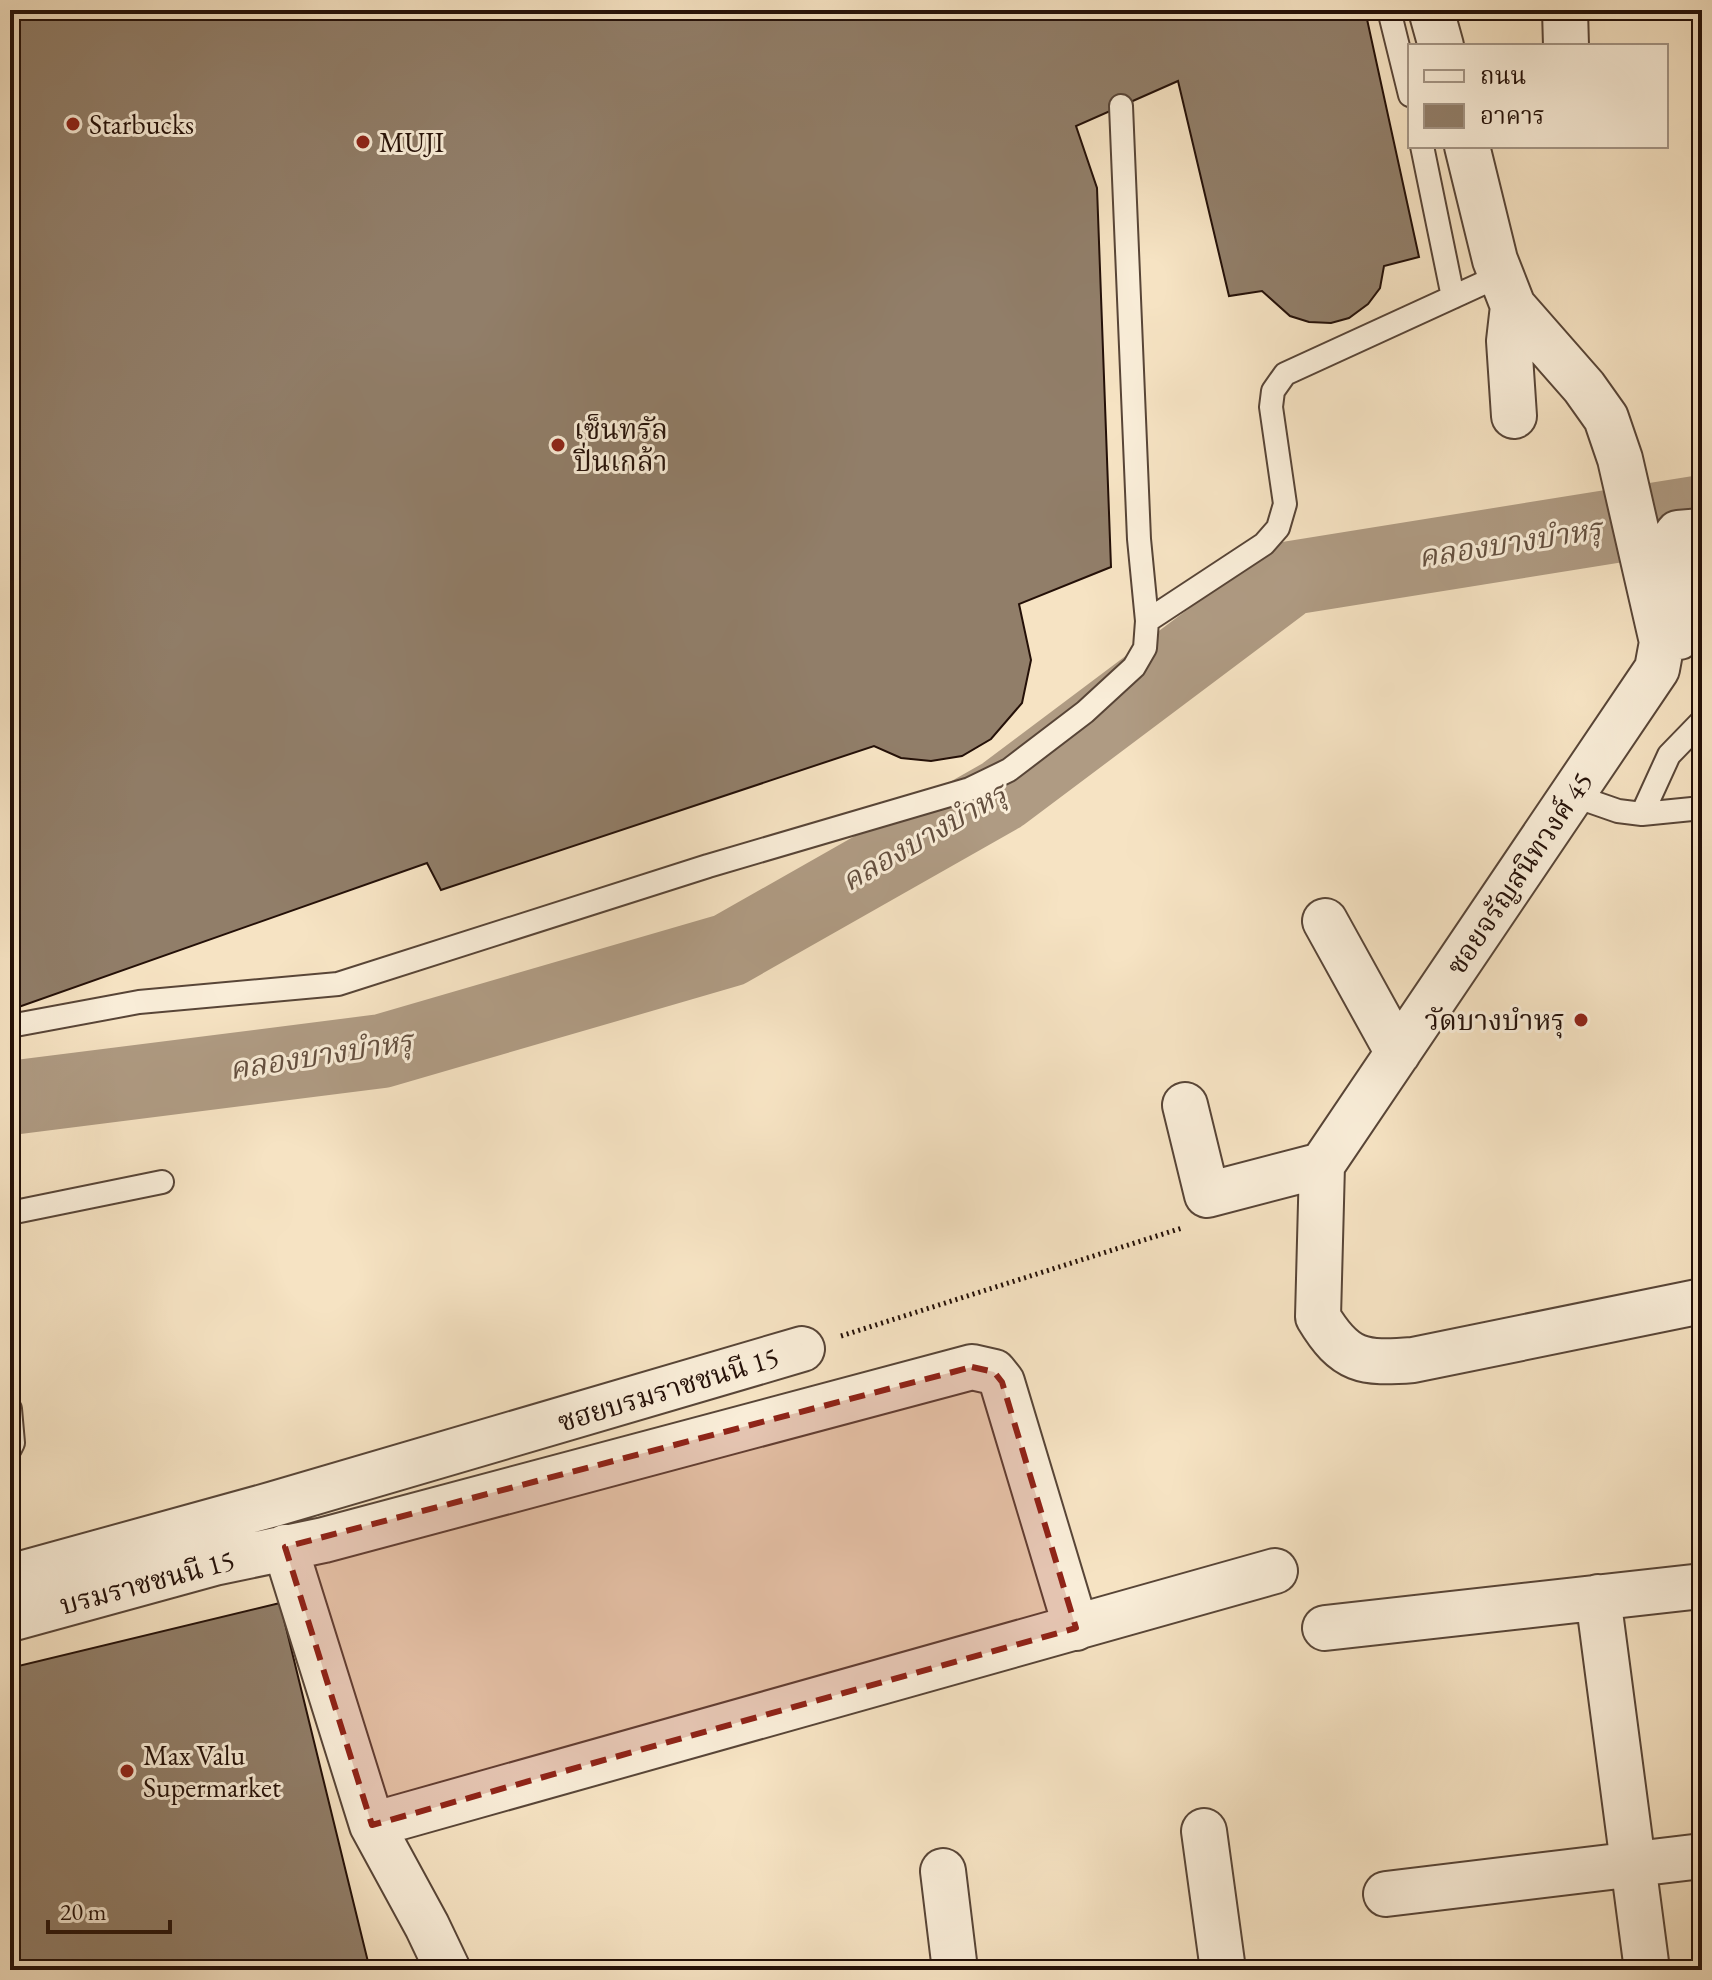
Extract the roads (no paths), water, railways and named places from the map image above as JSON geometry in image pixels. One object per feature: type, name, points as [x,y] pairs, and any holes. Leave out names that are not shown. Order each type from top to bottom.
[{"type":"street","points":[[1431,10],[1440,44]]},
{"type":"street","points":[[1565,10],[1566,44]]},
{"type":"street","points":[[1468,148],[1507,291],[1514,416]]},
{"type":"street","points":[[1507,291],[1606,418],[1620,459],[1661,649]]},
{"type":"street","name":"ซอยจรัญสนิทวงศ์ 45","points":[[1322,1165],[1657,669],[1661,649],[1678,639],[1683,604],[1673,540],[1678,533],[1702,531]]},
{"type":"street","points":[[1325,921],[1398,1053]]},
{"type":"street","points":[[1185,1105],[1207,1195],[1322,1165],[1318,1317],[1331,1338],[1351,1355],[1376,1363],[1413,1360],[1702,1301]]},
{"type":"street","name":"ซฮยบรมราชชนนี 15","points":[[10,1577],[391,1471],[802,1349]]},
{"type":"street","name":"บรมราชชนนี 15","points":[[10,1619],[214,1563],[324,1540],[972,1367],[994,1372],[1002,1382],[1076,1628]]},
{"type":"street","points":[[285,1547],[372,1825],[448,1970]]},
{"type":"street","points":[[372,1825],[1275,1571]]},
{"type":"street","points":[[1325,1628],[1702,1586]]},
{"type":"street","points":[[1598,1597],[1647,1970]]},
{"type":"street","points":[[1204,1831],[1223,1970]]},
{"type":"street","points":[[1386,1894],[1702,1856]]},
{"type":"street","points":[[943,1871],[955,1970]]},
{"type":"lane","points":[[1389,10],[1408,87]]},
{"type":"lane","points":[[10,1026],[139,1002],[338,984],[708,866],[970,789],[1009,770],[1085,712],[1134,667],[1145,648],[1147,621],[1139,539],[1121,106]]},
{"type":"lane","points":[[1422,148],[1453,297]]},
{"type":"lane","points":[[1147,621],[1264,544],[1278,528],[1285,504],[1271,407],[1273,391],[1285,374],[1453,297],[1507,291]]},
{"type":"lane","points":[[1642,814],[1669,755],[1702,721]]},
{"type":"lane","points":[[1572,795],[1618,811],[1642,814],[1702,808]]},
{"type":"lane","points":[[10,1213],[162,1182]]},
{"type":"lane","points":[[10,1409],[13,1443],[10,1449]]},
{"type":"waterway","name":"คลองบางบำหรุ","points":[[10,1098],[382,1051],[729,950],[1002,795],[1291,578],[1702,512]]},
{"type":"place","name":"Starbucks","points":[[73,124]]},
{"type":"place","name":"MUJI","points":[[363,142]]},
{"type":"place","name":"เซ็นทรัล ปิ่นเกล้า","points":[[558,445]]},
{"type":"place","name":"วัดบางบำหรุ","points":[[1581,1020]]},
{"type":"place","name":"Max Valu Supermarket","points":[[127,1771]]}]
